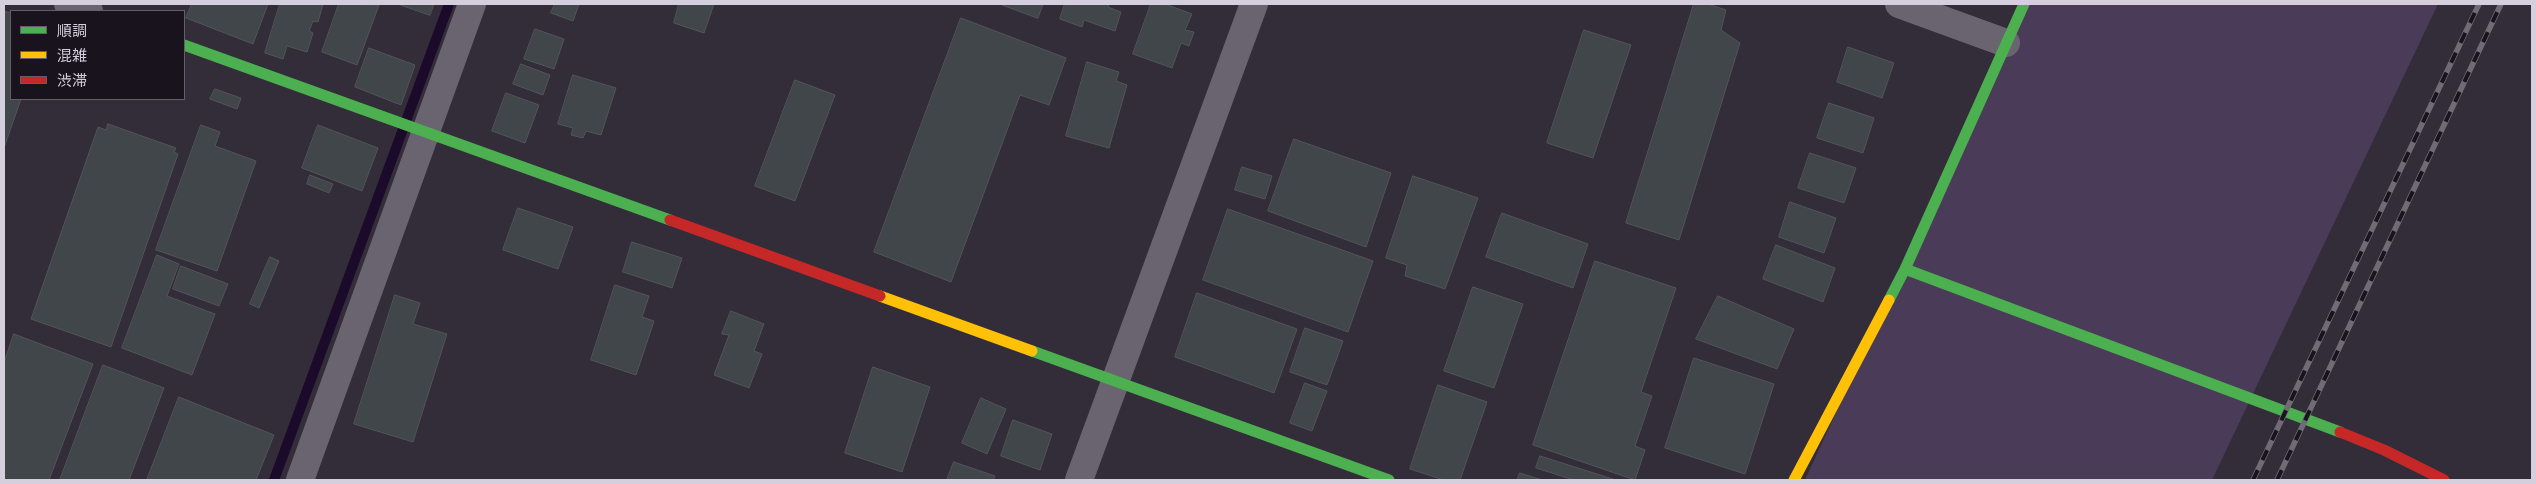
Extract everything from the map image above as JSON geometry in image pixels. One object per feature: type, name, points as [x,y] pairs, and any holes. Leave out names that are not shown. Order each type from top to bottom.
[{"type":"street","points":[[68,4],[86,10]]},
{"type":"street","points":[[300,480],[472,4]]},
{"type":"street","points":[[1078,480],[1254,4]]},
{"type":"street","points":[[1899,4],[2006,42]]},
{"type":"street","points":[[1794,480],[1904,269],[2024,4]]},
{"type":"street","points":[[185,45],[1390,480]]},
{"type":"street","points":[[1904,269],[2306,418],[2384,450],[2444,480]]},
{"type":"shaded area","points":[[2024,4],[2438,4],[2212,480],[1805,480]]},
{"type":"building","points":[[192,4],[268,4],[253,44],[186,18]]},
{"type":"building","points":[[280,4],[323,4],[318,22],[313,21],[309,31],[313,33],[307,52],[287,46],[283,59],[265,53]]},
{"type":"building","points":[[339,4],[379,5],[357,65],[322,52]]},
{"type":"building","points":[[398,4],[434,4],[430,15]]},
{"type":"building","points":[[555,4],[579,4],[573,21],[551,13]]},
{"type":"building","points":[[679,4],[714,4],[704,33],[674,23]]},
{"type":"building","points":[[1000,4],[1043,4],[1038,18]]},
{"type":"building","points":[[1065,4],[1109,4],[1108,7],[1121,12],[1115,31],[1084,20],[1082,27],[1060,19]]},
{"type":"building","points":[[1151,4],[1165,4],[1192,14],[1185,30],[1194,32],[1189,46],[1181,43],[1172,68],[1133,54]]},
{"type":"building","points":[[1694,4],[1708,4],[1726,10],[1721,30],[1740,43],[1679,240],[1626,223]]},
{"type":"building","points":[[4,11],[10,13],[10,100],[21,100],[4,148]]},
{"type":"building","points":[[961,18],[1066,58],[1049,105],[1020,95],[951,282],[874,252]]},
{"type":"building","points":[[535,29],[564,39],[554,69],[524,59]]},
{"type":"building","points":[[1584,30],[1631,45],[1593,158],[1547,143]]},
{"type":"building","points":[[1848,47],[1894,63],[1882,98],[1837,82]]},
{"type":"building","points":[[369,48],[415,65],[401,105],[355,87]]},
{"type":"building","points":[[1087,62],[1119,72],[1116,81],[1127,85],[1109,148],[1066,136]]},
{"type":"building","points":[[521,64],[550,75],[543,95],[513,84]]},
{"type":"building","points":[[573,75],[616,88],[601,135],[586,131],[583,138],[571,135],[573,128],[558,124]]},
{"type":"building","points":[[795,80],[835,95],[795,201],[755,186]]},
{"type":"building","points":[[215,89],[241,98],[237,109],[210,99]]},
{"type":"building","points":[[506,93],[539,105],[525,143],[492,131]]},
{"type":"building","points":[[1829,103],[1874,118],[1863,153],[1817,138]]},
{"type":"building","points":[[108,124],[176,148],[174,152],[178,154],[111,347],[31,319],[98,127],[106,130]]},
{"type":"building","points":[[201,125],[220,132],[215,146],[256,161],[217,271],[156,250]]},
{"type":"building","points":[[318,125],[378,148],[362,191],[302,168]]},
{"type":"building","points":[[1294,139],[1391,173],[1366,247],[1268,211]]},
{"type":"building","points":[[1810,153],[1856,168],[1844,203],[1798,188]]},
{"type":"building","points":[[1242,167],[1272,176],[1265,199],[1235,190]]},
{"type":"building","points":[[310,175],[333,184],[329,193],[307,184]]},
{"type":"building","points":[[1413,176],[1478,198],[1445,289],[1405,276],[1407,265],[1386,258]]},
{"type":"building","points":[[1790,202],[1836,218],[1824,253],[1779,237]]},
{"type":"building","points":[[518,208],[573,227],[558,269],[503,250]]},
{"type":"building","points":[[1228,209],[1373,261],[1348,332],[1203,280]]},
{"type":"building","points":[[1502,213],[1588,244],[1573,288],[1486,257]]},
{"type":"building","points":[[632,242],[682,258],[672,288],[623,272]]},
{"type":"building","points":[[1776,245],[1835,268],[1823,302],[1763,279]]},
{"type":"building","points":[[157,255],[179,264],[167,296],[215,314],[192,375],[122,348]]},
{"type":"building","points":[[270,257],[279,261],[259,308],[250,304]]},
{"type":"building","points":[[1595,261],[1676,288],[1641,392],[1652,396],[1635,446],[1645,450],[1635,480],[1533,445]]},
{"type":"building","points":[[181,266],[228,284],[219,306],[173,289]]},
{"type":"building","points":[[615,285],[649,296],[642,317],[654,321],[636,375],[591,360]]},
{"type":"building","points":[[1473,287],[1523,304],[1494,388],[1444,371]]},
{"type":"building","points":[[1197,293],[1297,329],[1274,393],[1175,357]]},
{"type":"building","points":[[395,295],[420,303],[413,324],[447,334],[413,442],[354,424]]},
{"type":"building","points":[[1718,296],[1794,329],[1777,369],[1696,339]]},
{"type":"building","points":[[731,311],[764,324],[754,351],[762,354],[749,388],[714,375],[729,335],[722,334]]},
{"type":"building","points":[[1305,328],[1343,341],[1327,385],[1290,372]]},
{"type":"building","points":[[14,334],[93,364],[49,480],[4,480],[4,363]]},
{"type":"building","points":[[1694,358],[1774,384],[1745,474],[1665,448]]},
{"type":"building","points":[[103,365],[164,388],[129,480],[60,480]]},
{"type":"building","points":[[873,367],[930,387],[902,472],[845,453]]},
{"type":"building","points":[[1305,383],[1327,391],[1312,431],[1290,423]]},
{"type":"building","points":[[1438,385],[1487,402],[1460,480],[1444,480],[1410,469]]},
{"type":"building","points":[[179,397],[274,435],[256,480],[147,480]]},
{"type":"building","points":[[981,398],[1006,409],[987,454],[962,443]]},
{"type":"building","points":[[1013,420],[1052,434],[1040,470],[1001,456]]},
{"type":"building","points":[[1540,456],[1616,480],[1574,480],[1536,468]]},
{"type":"building","points":[[954,462],[995,476],[993,480],[947,480]]},
{"type":"building","points":[[1520,473],[1542,480],[1517,480]]},
{"type":"waterway","points":[[274,480],[449,4]]},
{"type":"railway","points":[[2253,480],[2479,4]]},
{"type":"railway","points":[[2277,480],[2501,4]]},
{"type":"traffic: fast","points":[[1889,300],[1905,269],[2024,4]]},
{"type":"traffic: fast","points":[[185,45],[670,220]]},
{"type":"traffic: fast","points":[[1905,269],[2340,432]]},
{"type":"traffic: fast","points":[[1032,351],[1389,480]]},
{"type":"traffic: slow","points":[[880,296],[1032,351]]},
{"type":"traffic: slow","points":[[1794,480],[1889,300]]},
{"type":"traffic: jam","points":[[670,220],[880,296]]},
{"type":"traffic: jam","points":[[2340,432],[2384,450],[2444,480]]}]
